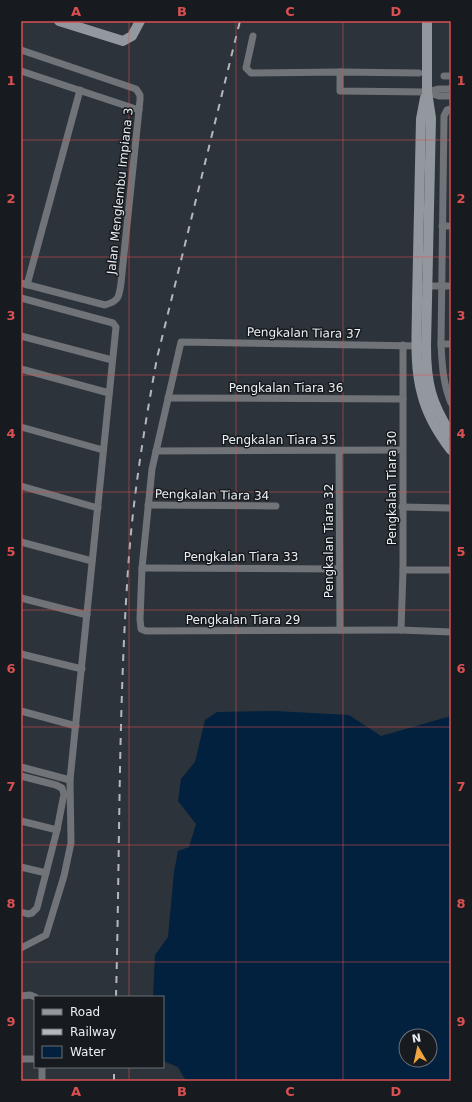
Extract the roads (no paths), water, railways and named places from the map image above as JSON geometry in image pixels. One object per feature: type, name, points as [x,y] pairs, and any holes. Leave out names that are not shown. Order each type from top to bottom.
[{"type":"street","points":[[59,21],[123,41],[132,36],[138,25]]},
{"type":"street","points":[[428,21],[427,92],[431,118],[430,210],[422,286],[422,346],[430,392],[439,415],[451,434]]},
{"type":"street","points":[[253,36],[246,68],[251,73],[340,72],[419,74]]},
{"type":"street","name":"Jalan Menglembu Impiana 3","points":[[21,50],[136,89],[140,95],[121,284],[118,298],[113,303],[105,305],[24,284],[80,90]]},
{"type":"street","points":[[21,71],[139,110]]},
{"type":"street","points":[[340,72],[340,91],[427,92],[439,89],[451,89]]},
{"type":"street","points":[[427,92],[439,96],[451,96]]},
{"type":"street","points":[[451,108],[447,110],[444,116],[447,167],[442,226],[441,344],[442,365],[447,392],[451,403]]},
{"type":"street","points":[[442,226],[451,226]]},
{"type":"street","points":[[422,286],[451,286]]},
{"type":"street","points":[[21,298],[113,323],[116,327],[70,780],[71,843],[64,876],[46,935],[21,948]]},
{"type":"street","points":[[21,336],[112,360]]},
{"type":"street","name":"Pengkalan Tiara 37","points":[[168,398],[181,342],[422,346]]},
{"type":"street","points":[[441,344],[451,344]]},
{"type":"street","name":"Pengkalan Tiara 30","points":[[401,630],[403,570],[403,345]]},
{"type":"street","points":[[422,346],[417,368],[422,394],[431,419],[441,437],[451,450]]},
{"type":"street","points":[[21,369],[109,393]]},
{"type":"street","points":[[142,568],[152,469],[168,398]]},
{"type":"street","name":"Pengkalan Tiara 36","points":[[168,398],[403,399]]},
{"type":"street","points":[[21,427],[103,450]]},
{"type":"street","name":"Pengkalan Tiara 35","points":[[156,451],[402,450]]},
{"type":"street","name":"Pengkalan Tiara 32","points":[[339,451],[340,630]]},
{"type":"street","points":[[21,486],[98,508]]},
{"type":"street","name":"Pengkalan Tiara 34","points":[[148,505],[276,506]]},
{"type":"street","points":[[402,507],[451,508]]},
{"type":"street","points":[[21,542],[92,561]]},
{"type":"street","name":"Pengkalan Tiara 33","points":[[142,568],[339,569]]},
{"type":"street","name":"Pengkalan Tiara 29","points":[[142,568],[140,619],[141,628],[146,631],[340,630]]},
{"type":"street","points":[[403,570],[451,570]]},
{"type":"street","points":[[21,598],[87,615]]},
{"type":"street","points":[[340,630],[451,632]]},
{"type":"street","points":[[21,654],[82,669]]},
{"type":"street","points":[[21,710],[76,726]]},
{"type":"street","points":[[21,767],[70,780]]},
{"type":"street","points":[[21,776],[56,785],[62,788],[64,794],[57,830],[37,908],[32,913],[21,912]]},
{"type":"street","points":[[21,821],[57,830]]},
{"type":"street","points":[[21,867],[46,874]]},
{"type":"street","points":[[21,996],[30,995],[34,997]]},
{"type":"street","points":[[21,1059],[34,1058]]},
{"type":"street","points":[[42,1068],[42,1081]]},
{"type":"water","points":[[275,711],[349,715],[381,736],[451,716],[451,1081],[186,1081],[178,1067],[164,1061],[164,996],[153,996],[155,955],[168,937],[174,872],[178,851],[189,847],[196,824],[178,801],[181,779],[195,762],[205,720],[217,712]]},
{"type":"railway","points":[[116,996],[125,611],[131,531],[137,482],[157,358],[240,21]]},
{"type":"railway","points":[[114,1068],[114,1081]]}]
